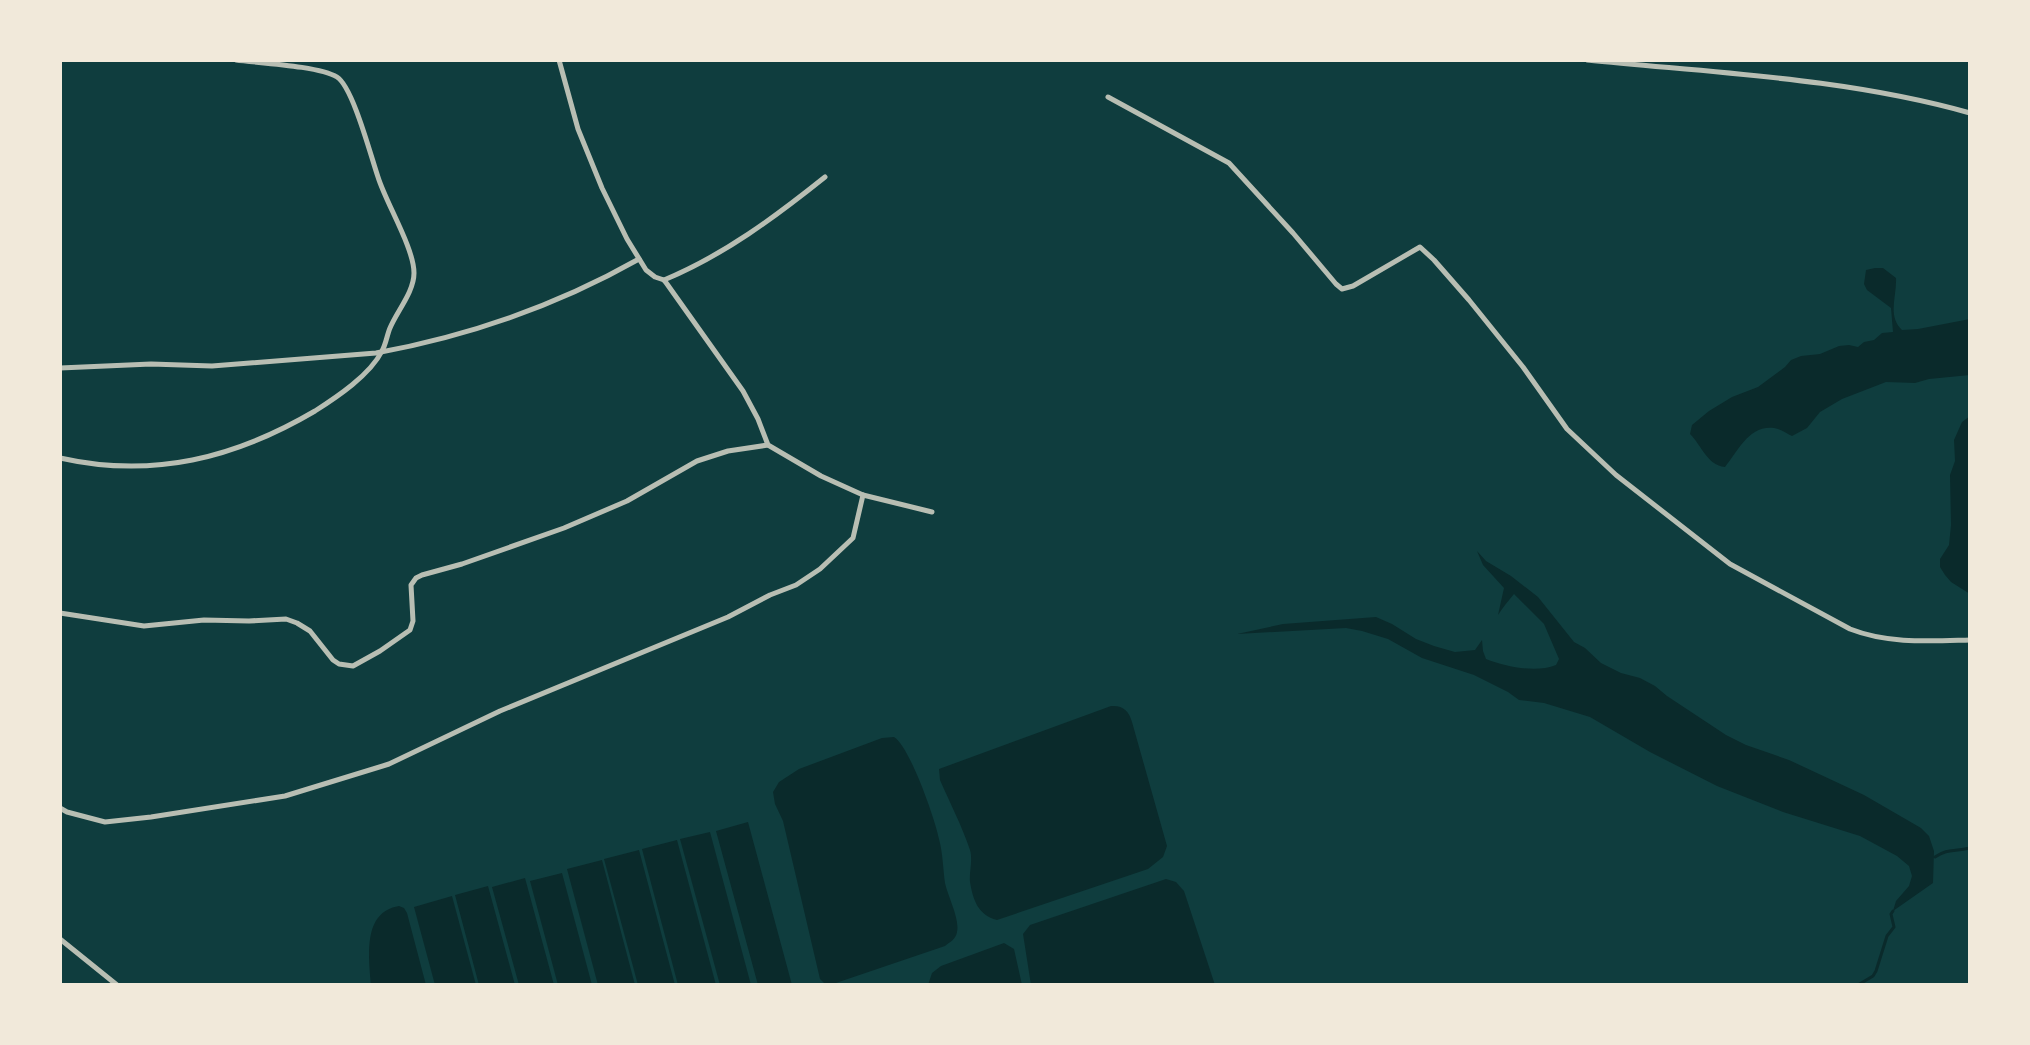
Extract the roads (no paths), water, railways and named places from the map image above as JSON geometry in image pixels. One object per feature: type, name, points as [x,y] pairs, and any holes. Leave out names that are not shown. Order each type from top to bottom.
[{"type":"street","points":[[60,458],[105,465],[179,463],[238,449],[272,434],[339,396],[360,378],[382,352],[389,330],[411,287],[414,268],[343,82],[329,74],[309,69],[236,60]]},
{"type":"street","points":[[559,60],[588,156],[627,239],[646,270],[664,280],[743,391],[768,445],[821,476],[863,495],[932,512]]},
{"type":"street","points":[[1587,60],[1865,89],[1970,113]]},
{"type":"street","points":[[1108,97],[1229,163],[1342,289],[1353,286],[1420,247],[1469,300],[1523,367],[1567,429],[1616,475],[1730,564],[1863,634],[1920,641],[1970,640]]},
{"type":"street","points":[[664,280],[689,269],[769,222],[825,177]]},
{"type":"street","points":[[60,368],[151,364],[212,366],[382,352],[478,329],[521,315],[639,259]]},
{"type":"street","points":[[60,613],[144,626],[204,620],[286,619],[310,631],[333,660],[353,666],[410,630],[413,621],[411,585],[416,578],[564,528],[627,501],[697,461],[728,451],[768,445]]},
{"type":"street","points":[[60,808],[105,822],[151,817],[285,796],[389,764],[500,711],[728,617],[796,585],[820,569],[853,538],[863,495]]},
{"type":"street","points":[[60,939],[117,985]]},
{"type":"water","points":[[1883,268],[1896,278],[1894,312],[1902,330],[1970,319],[1970,375],[1915,383],[1886,382],[1842,399],[1820,412],[1807,428],[1792,436],[1774,428],[1758,431],[1745,440],[1725,467],[1714,463],[1690,434],[1692,425],[1709,411],[1732,397],[1758,387],[1791,360],[1839,346],[1858,347],[1882,333],[1893,332],[1891,308],[1867,290],[1864,284],[1866,270]]},
{"type":"water","points":[[1970,416],[1970,594],[1945,575],[1940,559],[1949,545],[1954,440],[1962,422]]},
{"type":"water","points":[[1477,551],[1486,561],[1538,597],[1574,642],[1601,663],[1655,686],[1726,735],[1864,795],[1921,828],[1929,836],[1934,851],[1933,883],[1893,911],[1896,901],[1909,886],[1912,876],[1909,866],[1860,836],[1783,812],[1717,786],[1590,717],[1544,703],[1519,700],[1474,675],[1422,658],[1388,639],[1346,628],[1237,634],[1283,624],[1376,617],[1416,639],[1455,652],[1475,650],[1482,640],[1486,659],[1494,662],[1531,669],[1556,665],[1559,659],[1544,624],[1514,594],[1498,615],[1504,588],[1483,565]]},
{"type":"water","points":[[1111,706],[1122,708],[1131,718],[1167,846],[1163,857],[1148,869],[997,920],[991,918],[981,911],[973,895],[970,850],[940,780],[939,769]]},
{"type":"water","points":[[894,737],[914,768],[933,816],[945,883],[957,921],[956,934],[945,946],[830,985],[820,979],[783,821],[773,792],[779,782],[799,769],[882,738]]},
{"type":"water","points":[[748,822],[792,985],[758,985],[716,831]]},
{"type":"water","points":[[710,832],[751,985],[720,985],[680,839]]},
{"type":"water","points":[[677,840],[716,985],[678,985],[642,849]]},
{"type":"water","points":[[639,850],[675,985],[638,985],[604,859]]},
{"type":"water","points":[[602,860],[635,985],[598,985],[567,869]]},
{"type":"water","points":[[562,873],[592,985],[558,985],[530,881]]},
{"type":"water","points":[[525,878],[554,985],[519,985],[492,887]]},
{"type":"water","points":[[1166,879],[1176,882],[1184,891],[1215,985],[1031,985],[1023,934],[1030,925]]},
{"type":"water","points":[[488,886],[515,985],[479,985],[455,895]]},
{"type":"water","points":[[452,896],[476,985],[435,985],[414,907]]},
{"type":"water","points":[[399,906],[407,913],[426,985],[371,985],[369,949],[373,926],[387,910]]},
{"type":"water","points":[[1004,943],[1014,949],[1022,985],[928,985],[932,973],[941,966]]},
{"type":"waterway","points":[[1935,857],[1948,851],[1970,848]]},
{"type":"waterway","points":[[1858,985],[1876,971],[1887,936],[1894,927],[1893,911]]}]
